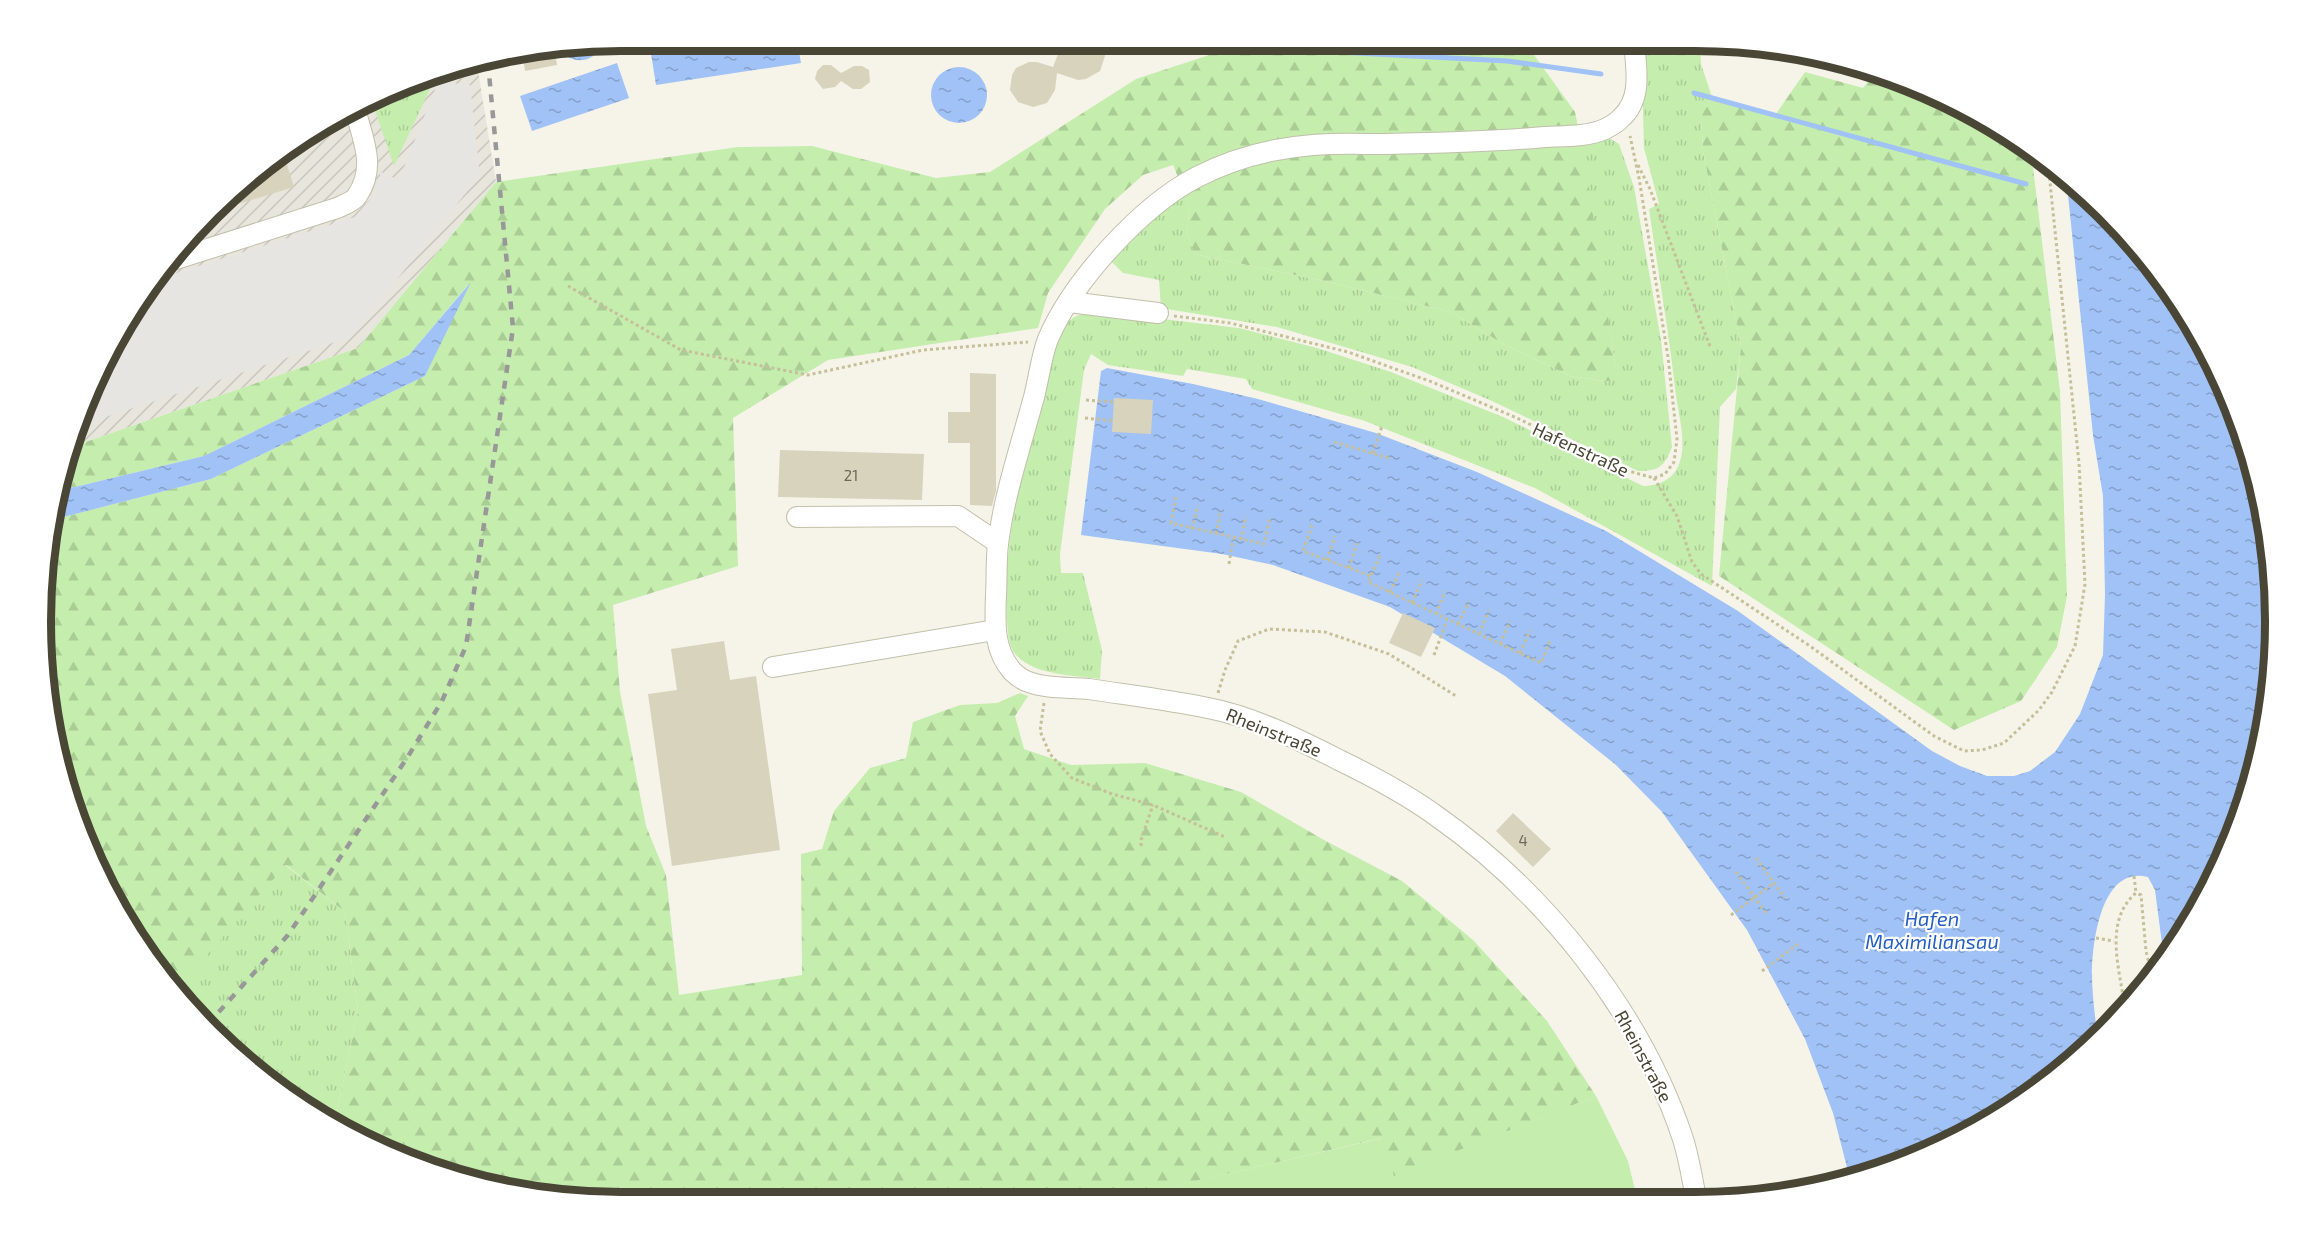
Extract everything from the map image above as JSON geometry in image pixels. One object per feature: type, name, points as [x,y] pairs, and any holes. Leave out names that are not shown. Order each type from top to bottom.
[{"type":"lane","points":[[1621,119],[1631,106],[1635,94],[1634,51]]},
{"type":"lane","points":[[183,257],[337,208],[356,198],[369,158],[357,116]]},
{"type":"lane","name":"Rheinstraße","points":[[1621,119],[1604,129],[1587,134],[1526,139],[1312,145],[1272,151],[1235,162],[1196,178],[1142,217],[1094,267],[1069,302],[1047,340],[998,543],[995,630],[1003,658],[1012,671],[1024,681],[1214,709],[1292,736],[1358,769],[1425,808],[1493,861],[1539,904],[1617,1004],[1649,1060],[1675,1116],[1685,1145],[1695,1192]]},
{"type":"lane","points":[[1069,302],[1158,313]]},
{"type":"lane","points":[[797,517],[958,516],[998,543]]},
{"type":"lane","points":[[773,667],[995,630]]},
{"type":"path","name":"Hafenstraße","points":[[1158,313],[1230,323],[1348,352],[1432,382],[1517,418],[1621,470],[1654,478],[1665,474],[1674,462],[1677,439],[1668,357],[1636,161],[1630,136],[1621,119]]},
{"type":"path","points":[[1636,161],[1650,189],[1711,349]]},
{"type":"path","points":[[1654,478],[1677,516],[1692,562],[1701,574],[1810,646],[1934,736],[1964,751],[1982,750],[2004,744],[2032,717],[2052,692],[2075,646],[2085,584],[2079,463],[2049,175]]},
{"type":"path","points":[[568,286],[681,350],[808,375],[923,350],[1047,340]]},
{"type":"path","points":[[1086,400],[1114,402]]},
{"type":"path","points":[[1085,418],[1113,421]]},
{"type":"path","points":[[1373,453],[1382,426]]},
{"type":"path","points":[[1334,442],[1392,459]]},
{"type":"path","points":[[1176,497],[1171,523],[1233,539],[1264,544],[1270,518]]},
{"type":"path","points":[[1192,529],[1198,505]]},
{"type":"path","points":[[1216,534],[1221,510]]},
{"type":"path","points":[[1241,540],[1246,516]]},
{"type":"path","points":[[1312,525],[1304,551],[1371,576]]},
{"type":"path","points":[[1327,560],[1335,537]]},
{"type":"path","points":[[1229,564],[1233,539]]},
{"type":"path","points":[[1348,568],[1357,543]]},
{"type":"path","points":[[1380,556],[1368,582],[1541,663],[1551,639]]},
{"type":"path","points":[[1390,592],[1400,571]]},
{"type":"path","points":[[1412,603],[1422,580]]},
{"type":"path","points":[[1436,614],[1445,591]]},
{"type":"path","points":[[1458,624],[1469,602]]},
{"type":"path","points":[[1479,634],[1489,611]]},
{"type":"path","points":[[1434,655],[1448,619]]},
{"type":"path","points":[[1500,644],[1510,621]]},
{"type":"path","points":[[1214,709],[1225,670],[1238,641],[1269,629],[1325,632],[1389,654],[1456,696]]},
{"type":"path","points":[[1520,653],[1530,630]]},
{"type":"path","points":[[1046,686],[1040,731],[1050,754],[1072,778],[1112,794],[1152,805],[1226,837]]},
{"type":"path","points":[[1141,846],[1152,805]]},
{"type":"path","points":[[1756,858],[1785,898]]},
{"type":"path","points":[[1736,872],[1766,913]]},
{"type":"path","points":[[2134,876],[2136,893]]},
{"type":"path","points":[[1731,915],[1774,883]]},
{"type":"path","points":[[2123,998],[2114,941],[2122,907],[2136,893]]},
{"type":"path","points":[[2136,893],[2141,895],[2149,966]]},
{"type":"path","points":[[2096,938],[2114,941]]},
{"type":"path","points":[[1762,971],[1798,944]]},
{"type":"shaded area","points":[[478,69],[496,182],[358,348],[79,444],[94,403],[127,336],[169,274],[218,218],[274,169],[336,127],[403,94]]},
{"type":"shaded area","points":[[438,82],[470,85],[480,175],[351,337],[86,423],[127,336],[168,276],[355,217],[375,193],[381,172],[399,180]]},
{"type":"green space","points":[[1221,51],[1531,51],[1575,112],[1585,161],[1615,364],[1612,382],[1570,376],[1500,342],[1451,312],[1320,280],[1194,254],[1187,232],[1190,206],[1173,165],[1143,175],[1105,209],[1048,293],[1038,328],[828,360],[733,418],[738,566],[613,605],[620,692],[646,826],[666,875],[679,995],[802,975],[801,854],[822,849],[834,811],[870,768],[906,758],[913,722],[960,705],[997,703],[1020,693],[1028,696],[1015,716],[1024,749],[1071,765],[1145,763],[1241,792],[1324,840],[1402,881],[1473,940],[1547,1021],[1596,1096],[1393,1177],[1382,1138],[1149,1192],[584,1191],[510,1181],[474,1173],[403,1149],[336,1116],[358,1011],[345,912],[286,865],[181,984],[127,907],[94,840],[70,769],[62,733],[52,659],[52,584],[61,518],[211,479],[425,376],[468,285],[409,355],[204,456],[67,489],[79,444],[358,348],[496,182],[738,147],[812,146],[936,178],[990,172],[1136,79]]},
{"type":"green space","points":[[1641,51],[1700,51],[1701,64],[1712,97],[1701,116],[1703,151],[1741,346],[1736,389],[1720,407],[1712,586],[1535,488],[1365,421],[1252,389],[1246,379],[1187,369],[1183,376],[1108,365],[1091,354],[1084,370],[1060,554],[1061,573],[1083,573],[1102,650],[1100,679],[1045,671],[1025,663],[1017,656],[1008,635],[1006,586],[1014,514],[1021,478],[1058,338],[1071,319],[1093,311],[1239,328],[1317,348],[1391,372],[1503,417],[1643,486],[1654,485],[1669,478],[1679,464],[1682,430],[1649,209],[1659,204],[1644,148]]},
{"type":"green space","points":[[1805,72],[1863,88],[1870,79],[1913,94],[1980,127],[2032,162],[2060,391],[2067,596],[2057,647],[2021,701],[1954,730],[1719,576],[1741,346],[1703,151],[1701,116],[1712,97],[1776,114]]},
{"type":"green space","points":[[433,83],[394,166],[374,108]]},
{"type":"green space","points":[[1611,139],[1619,144],[1634,187],[1661,340],[1672,447],[1666,459],[1656,469],[1638,471],[1492,401],[1412,367],[1277,327],[1161,308],[1159,280],[1123,273],[1110,260],[1144,221],[1185,193],[1190,206],[1187,232],[1194,254],[1320,280],[1451,312],[1500,342],[1570,376],[1611,382],[1615,364],[1581,142]]},
{"type":"green space","points":[[285,865],[345,912],[358,1011],[336,1116],[274,1074],[245,1050],[218,1025],[181,984]]},
{"type":"green space","points":[[1596,1096],[1628,1161],[1636,1192],[1148,1192],[1383,1138],[1394,1176]]},
{"type":"water","points":[[651,51],[799,51],[801,63],[656,85]]},
{"type":"water","points":[[598,52],[584,60],[564,54]]},
{"type":"water","points":[[617,63],[629,98],[532,131],[520,96]]},
{"type":"water","points":[[953,67],[965,67],[975,71],[983,79],[987,95],[983,111],[975,119],[965,123],[953,123],[943,119],[935,111],[931,101],[931,89],[935,79],[943,71]]},
{"type":"water","name":"Hafen Maximiliansau","points":[[2067,190],[2123,245],[2147,274],[2189,336],[2222,403],[2246,474],[2254,510],[2264,584],[2264,659],[2254,733],[2235,805],[2206,874],[2189,907],[2162,947],[2155,890],[2148,877],[2132,876],[2119,883],[2110,894],[2102,909],[2097,927],[2092,961],[2096,1027],[2042,1074],[1980,1116],[1913,1149],[1848,1171],[1833,1113],[1805,1039],[1747,930],[1662,812],[1616,765],[1505,676],[1390,607],[1273,565],[1222,554],[1081,535],[1101,371],[1107,368],[1258,399],[1376,433],[1477,472],[1606,531],[1738,611],[1932,751],[1960,766],[1987,776],[2014,776],[2030,771],[2055,752],[2080,714],[2103,655],[2105,594],[2103,496],[2093,435]]},
{"type":"water","points":[[471,282],[425,376],[211,479],[61,518],[67,489],[204,456],[409,355]]},
{"type":"building","points":[[1059,51],[1103,51],[1105,56],[1100,71],[1086,79],[1078,80],[1057,73],[1055,90],[1047,103],[1033,107],[1018,102],[1010,90],[1012,75],[1016,68],[1029,62],[1053,67]]},
{"type":"building","points":[[555,55],[557,65],[525,71],[523,60]]},
{"type":"building","points":[[823,65],[831,65],[841,73],[854,66],[862,66],[869,70],[870,82],[861,89],[853,89],[841,81],[835,87],[823,89],[815,79],[817,71]]},
{"type":"building","points":[[286,161],[294,187],[231,206]]},
{"type":"building","points":[[970,373],[996,374],[996,491],[992,506],[970,505],[970,443],[948,443],[948,412],[970,412]]},
{"type":"building","points":[[1114,398],[1153,400],[1151,434],[1112,432]]},
{"type":"building","points":[[780,450],[924,454],[922,500],[778,497]]},
{"type":"building","points":[[1403,613],[1435,628],[1421,657],[1389,643]]},
{"type":"building","points":[[724,641],[730,680],[756,676],[780,850],[672,866],[648,694],[677,690],[671,649]]},
{"type":"building","points":[[1513,813],[1551,849],[1533,867],[1496,831]]},
{"type":"waterway","points":[[1319,51],[1507,61],[1601,74]]},
{"type":"waterway","points":[[1694,93],[2026,184]]},
{"type":"railway","points":[[212,1019],[288,935],[407,758],[442,701],[466,646],[513,328],[488,67]]}]
